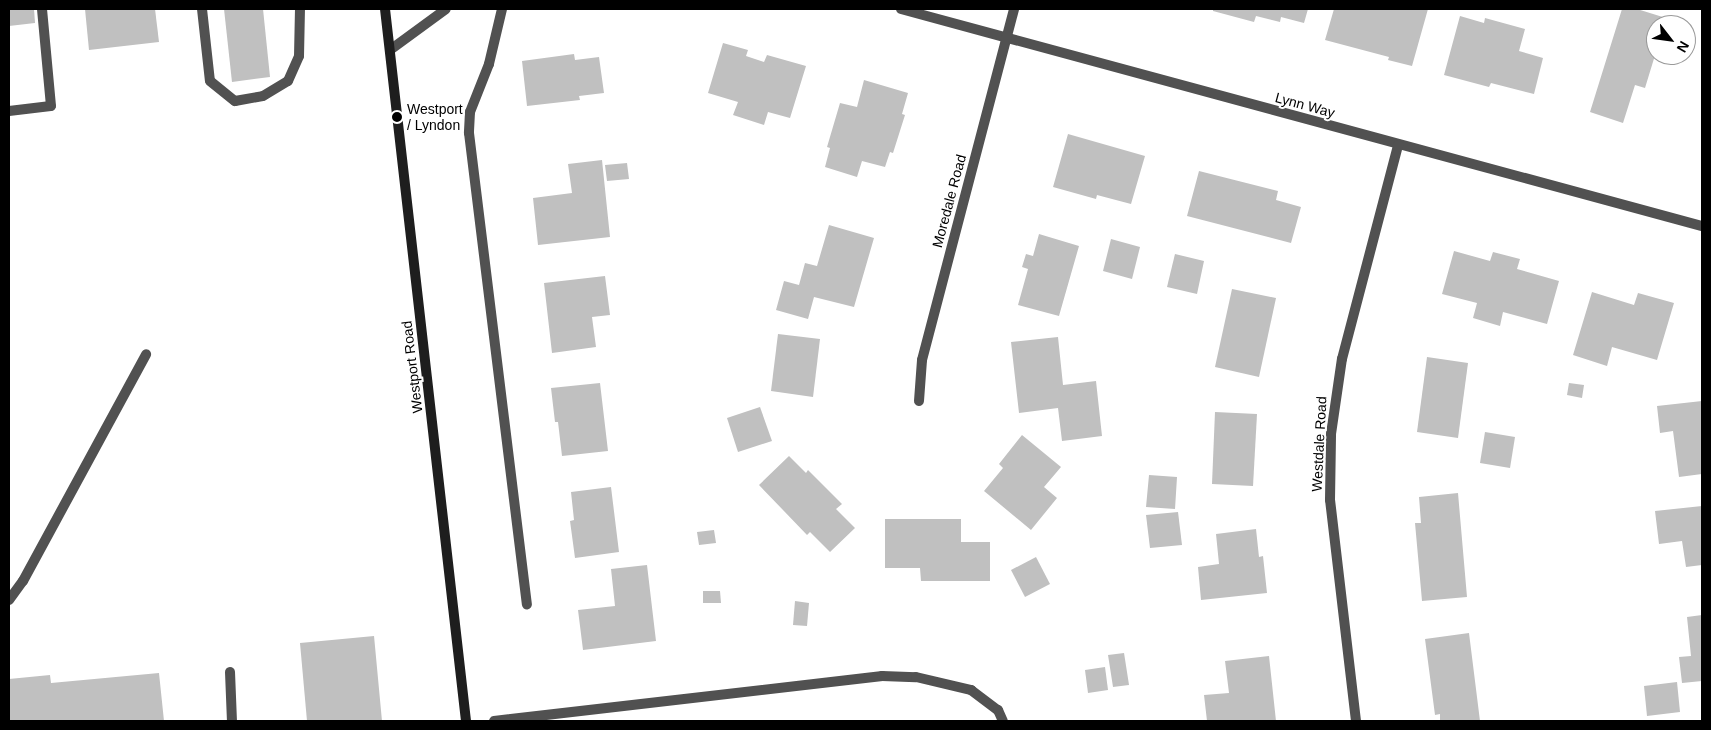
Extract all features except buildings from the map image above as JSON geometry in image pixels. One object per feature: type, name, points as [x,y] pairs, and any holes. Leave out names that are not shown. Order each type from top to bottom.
[{"type":"main road","name":"Westport Road","points":[[386,9],[466,721]]},
{"type":"street","points":[[9,112],[51,106],[42,9]]},
{"type":"street","points":[[202,9],[210,81],[235,101],[262,96],[288,81],[299,56],[300,9]]},
{"type":"street","points":[[390,50],[446,9]]},
{"type":"street","points":[[502,9],[489,64],[470,112],[469,132],[527,604]]},
{"type":"street","name":"Lynn Way","points":[[901,9],[1702,226]]},
{"type":"street","name":"Moredale Road","points":[[918,402],[922,360],[1014,9]]},
{"type":"street","name":"Westdale Road","points":[[1356,721],[1330,500],[1331,434],[1342,359],[1398,145]]},
{"type":"street","points":[[9,600],[23,581],[146,354]]},
{"type":"street","points":[[230,672],[232,721]]},
{"type":"street","points":[[494,721],[882,676],[916,677],[971,690],[998,710],[1003,721]]},
{"type":"place","name":"Westport / Lyndon","points":[[397,117]]}]
